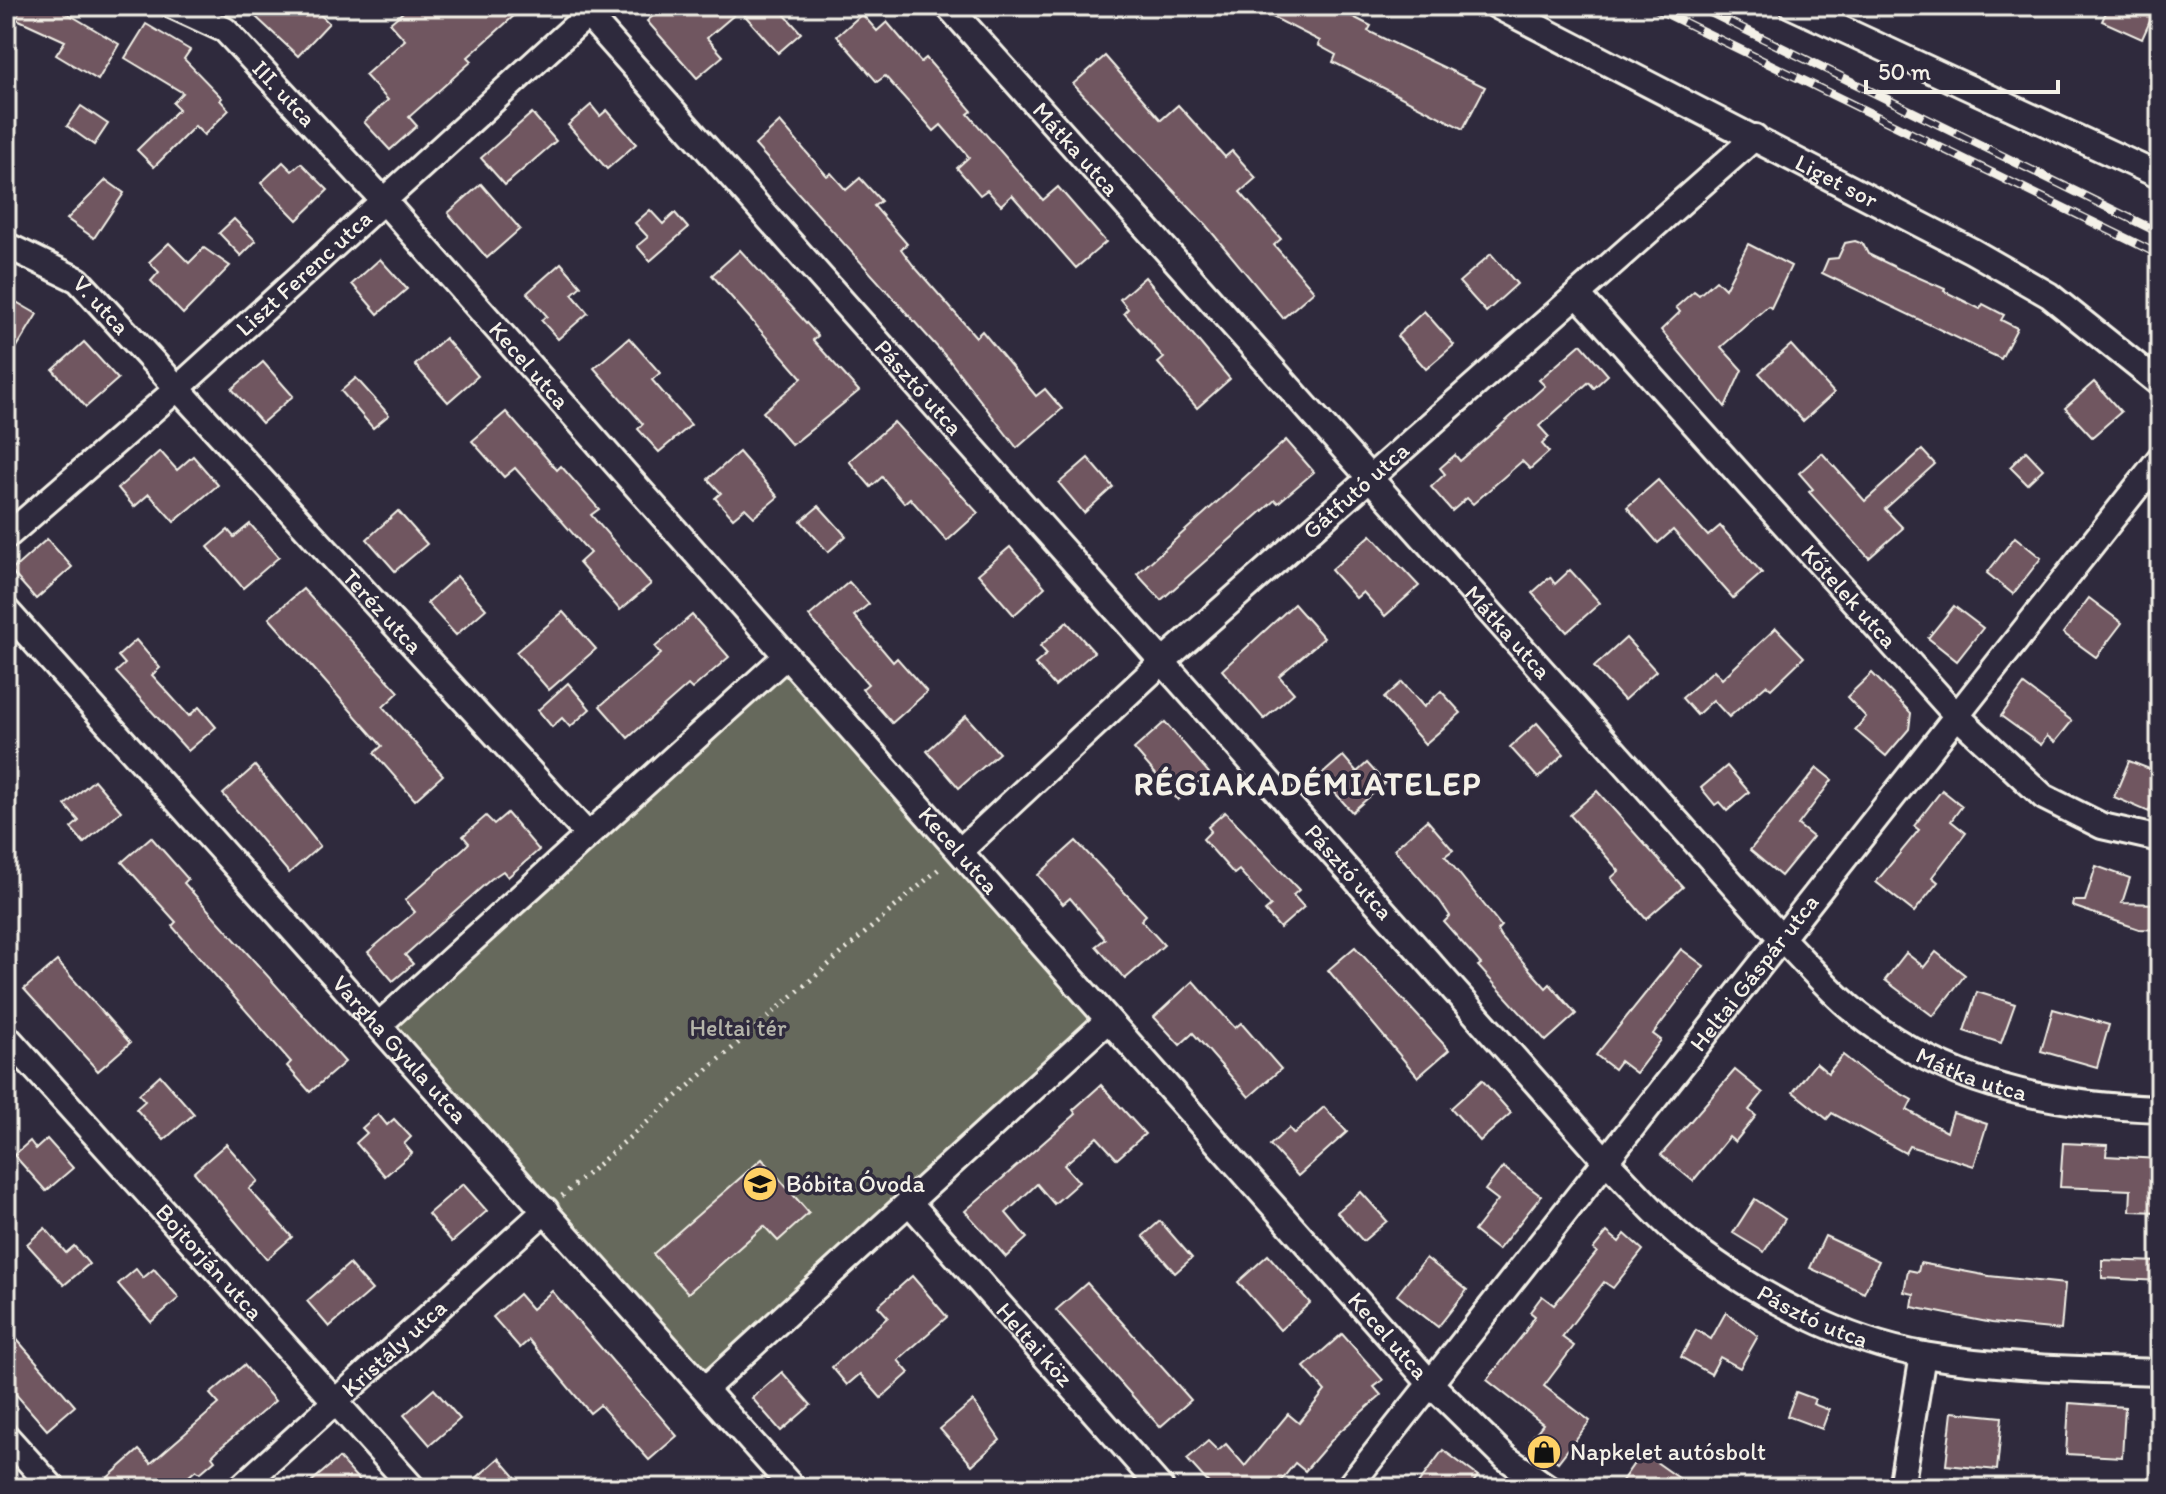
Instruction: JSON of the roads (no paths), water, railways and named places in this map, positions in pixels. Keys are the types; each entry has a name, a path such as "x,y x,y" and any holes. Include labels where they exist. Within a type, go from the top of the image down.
{"street":[{"name":"III. utca","path":"173,6 225,30 383,200"},
{"name":"Mátka utca","path":"948,6 1783,940 1851,1008 1909,1050 1980,1081 2060,1103 2160,1109"},
{"name":"Liget sor","path":"1497,6 1755,137 2049,295 2160,384"},
{"path":"1792,6 2160,176"},
{"name":"Liszt Ferenc utca","path":"6,537 178,388 588,9"},
{"name":"Pásztó utca","path":"588,9 1161,663 1604,1159 1694,1247 1785,1305 1853,1335 1923,1355 2050,1367 2160,1372"},
{"name":"Gátfutó utca","path":"961,850 1161,663 1755,137"},
{"name":"Kecel utca","path":"383,200 1430,1383 1506,1458 1549,1488"},
{"name":"V. utca","path":"6,245 78,280 178,388"},
{"name":"Kőtelek utca","path":"1579,296 1956,715 2044,797 2102,826 2160,839"},
{"name":"Teréz utca","path":"178,388 588,835"},
{"name":"Heltai Gáspár utca","path":"1348,1488 1604,1159 1783,940 2160,458"},
{"name":"Vargha Gyula utca","path":"6,610 793,1488"},
{"path":"380,1024 786,656"},
{"path":"706,1388 1108,1020"},
{"name":"Bojtorján utca","path":"6,1036 413,1488"},
{"name":"Heltai köz","path":"909,1202 1161,1488"},
{"name":"Kristály utca","path":"240,1488 546,1210"},
{"path":"1901,1488 1923,1355"},
{"path":"6,1436 53,1488"}],"railway":[{"path":"1651,6 2160,255"},
{"path":"1697,6 2160,233"}],"place":[{"name":"Bóbita Óvoda","path":"760,1184"},
{"name":"Napkelet autósbolt","path":"1544,1452"}],"district":[{"name":"RÉGIAKADÉMIATELEP","path":"1308,784"}],"park label":[{"name":"Heltai tér","path":"738,1028"}]}
